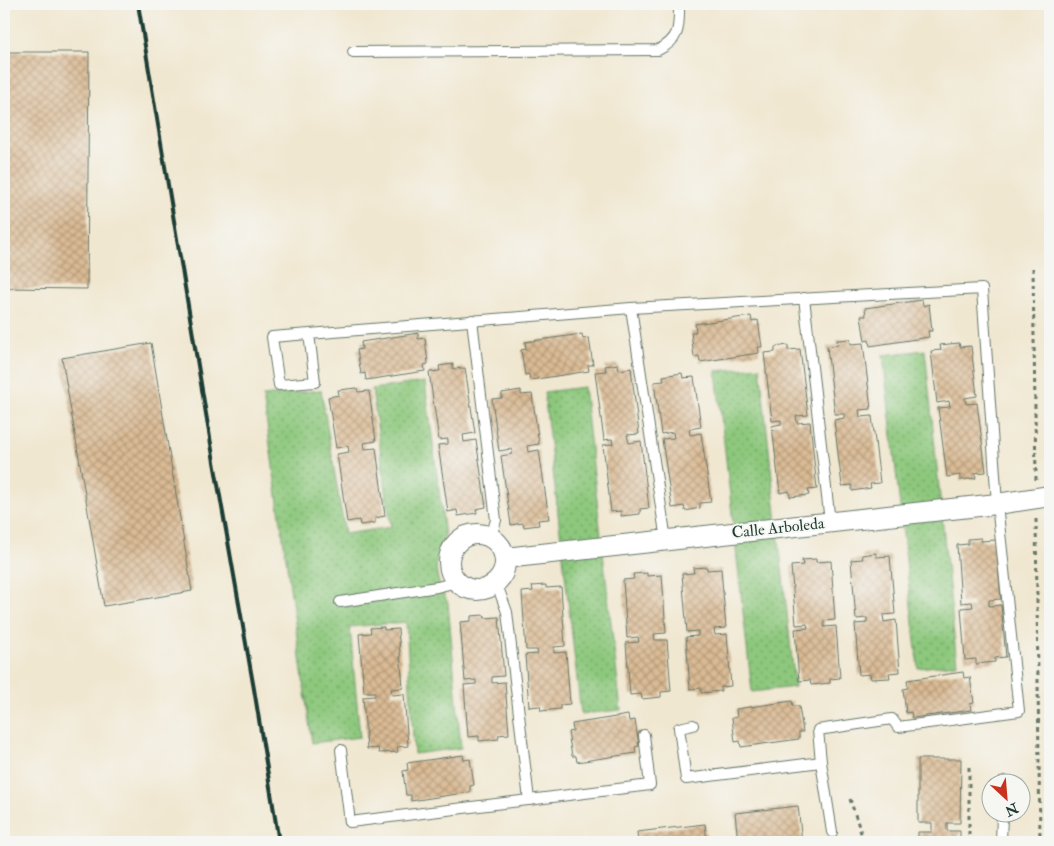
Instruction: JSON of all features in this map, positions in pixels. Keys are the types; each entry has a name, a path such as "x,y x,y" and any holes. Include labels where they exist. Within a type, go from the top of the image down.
{"street":[{"name":"Calle Arboleda","path":"504,558 997,504 1043,497"},
{"path":"472,534 482,534 491,537 502,548 504,558 502,574 496,582 479,590 464,587 457,582 450,571 448,562 449,554 454,545 461,538 472,534"}],"lane":[{"path":"353,52 658,50 676,35 679,28 679,4"},
{"path":"309,334 315,382 279,385 272,337 472,320 631,308 982,289 997,504 1019,711 898,727 892,719 818,730 832,832"},
{"path":"804,298 830,522"},
{"path":"631,308 666,540"},
{"path":"472,320 496,520 491,537"},
{"path":"340,602 437,587 457,582"},
{"path":"496,582 507,612 529,800"},
{"path":"693,725 679,728 686,778 821,762"},
{"path":"341,750 350,822 650,784 644,735"},
{"path":"1001,842 1002,824"}],"path":[{"path":"1033,268 1043,497 1040,842"},
{"path":"969,767 969,842"},
{"path":"850,799 864,842"}],"green space":[{"path":"925,350 957,664 918,668 883,355"},
{"path":"760,367 795,687 752,692 716,371"},
{"path":"425,382 445,536 438,554 436,570 440,586 448,603 461,748 414,754 406,622 350,627 360,737 312,743 263,396 321,390 345,534 391,527 372,389"},
{"path":"584,387 621,710 581,714 544,392"}],"building":[{"path":"4,52 89,52 87,289 4,288"},
{"path":"922,300 923,306 929,304 932,331 928,331 929,337 870,346 869,340 865,341 861,316 866,316 865,308"},
{"path":"751,316 752,322 758,320 762,347 758,347 759,353 700,362 699,356 694,357 691,332 696,332 695,324"},
{"path":"418,333 418,339 425,338 428,364 424,365 425,371 366,380 365,373 361,374 357,350 362,349 361,342"},
{"path":"582,334 583,339 589,338 593,365 588,365 589,371 530,380 529,374 525,375 521,350 526,349 525,342"},
{"path":"850,339 851,344 863,343 871,409 859,410 860,417 872,416 880,483 870,484 871,488 852,491 852,485 842,486 834,420 844,418 844,414 835,414 827,347 838,345 837,340"},
{"path":"151,343 192,591 104,606 62,358"},
{"path":"959,343 960,347 971,346 977,396 965,398 966,404 977,403 986,472 975,473 976,478 960,480 960,475 947,477 938,408 950,407 949,401 937,403 931,351 941,350 940,345"},
{"path":"788,345 788,350 800,349 808,415 796,416 797,423 810,422 817,489 808,490 809,495 790,497 789,491 780,493 772,426 781,424 781,420 772,421 764,353 775,352 775,347"},
{"path":"453,364 453,369 465,368 475,433 463,435 464,442 476,440 486,507 476,509 477,513 458,516 457,510 448,512 438,445 448,444 448,439 439,440 429,372 440,371 439,366"},
{"path":"618,364 619,370 631,368 639,434 627,435 629,443 641,441 649,508 640,509 640,514 621,516 621,511 611,512 603,445 613,444 612,439 604,440 595,372 606,371 605,366"},
{"path":"682,373 683,378 694,377 701,427 689,429 690,435 701,433 711,502 700,503 700,508 685,511 684,506 672,508 662,439 674,438 673,432 661,434 654,382 664,381 663,376"},
{"path":"357,388 358,392 369,391 376,441 364,443 365,449 376,448 385,516 375,518 375,523 360,525 359,520 347,522 337,454 349,452 348,446 336,448 328,397 339,395 338,390"},
{"path":"521,390 521,395 532,394 539,444 527,446 528,452 539,450 549,519 538,520 539,525 524,527 523,523 511,525 501,456 512,454 511,449 499,451 492,399 502,398 502,393"},
{"path":"981,538 981,541 996,540 1001,599 989,600 989,606 1001,605 1006,657 995,658 995,662 976,664 976,659 965,660 961,608 973,607 972,602 961,603 957,545 968,544 968,539"},
{"path":"876,553 876,557 890,556 895,614 883,615 884,622 896,620 900,672 889,673 890,678 871,679 870,674 859,675 855,624 867,623 867,618 856,619 851,560 863,559 862,555"},
{"path":"816,559 816,562 831,561 835,620 824,621 824,627 836,626 840,678 830,679 830,683 811,685 810,680 799,681 795,629 808,628 807,624 796,625 791,566 803,565 802,560"},
{"path":"707,567 707,570 721,569 726,628 714,629 715,635 727,634 731,686 721,687 721,691 701,693 701,688 690,689 686,637 698,636 698,631 687,632 682,574 694,573 693,568"},
{"path":"647,573 647,576 662,575 666,633 654,634 655,640 667,640 671,691 661,692 661,697 642,699 641,694 630,695 626,643 639,642 638,637 627,638 623,580 634,579 633,574"},
{"path":"546,585 546,588 561,587 565,646 554,647 554,653 566,652 570,704 560,705 560,709 541,711 540,706 529,707 525,655 538,654 537,650 526,650 522,592 533,591 532,586"},
{"path":"484,615 485,618 499,617 504,676 492,677 492,683 505,682 509,734 498,735 499,739 479,741 479,736 468,737 464,685 476,684 476,680 465,681 460,622 471,621 471,616"},
{"path":"384,627 384,630 398,629 403,688 391,689 392,695 404,694 408,746 397,747 398,752 379,753 378,748 367,749 363,697 375,696 375,692 364,692 359,634 371,633 370,628"},
{"path":"963,672 964,678 970,677 974,703 970,704 971,710 912,718 911,712 906,713 903,689 908,688 907,680"},
{"path":"792,701 793,706 799,706 803,732 799,732 799,739 741,747 740,741 735,742 732,718 737,717 736,709"},
{"path":"628,715 629,721 635,720 639,746 635,747 636,753 577,762 576,756 572,756 568,732 573,731 572,724"},
{"path":"463,755 464,760 470,759 474,785 470,786 470,792 411,801 411,795 406,795 403,771 408,770 407,763"},
{"path":"918,759 961,759 960,823 947,823 947,831 960,831 960,842 918,842 918,832 932,832 932,823 918,823"},
{"path":"798,806 802,842 738,842 735,813"},
{"path":"705,824 707,842 638,842 637,832"}],"railway":[{"path":"138,4 279,842"}]}
